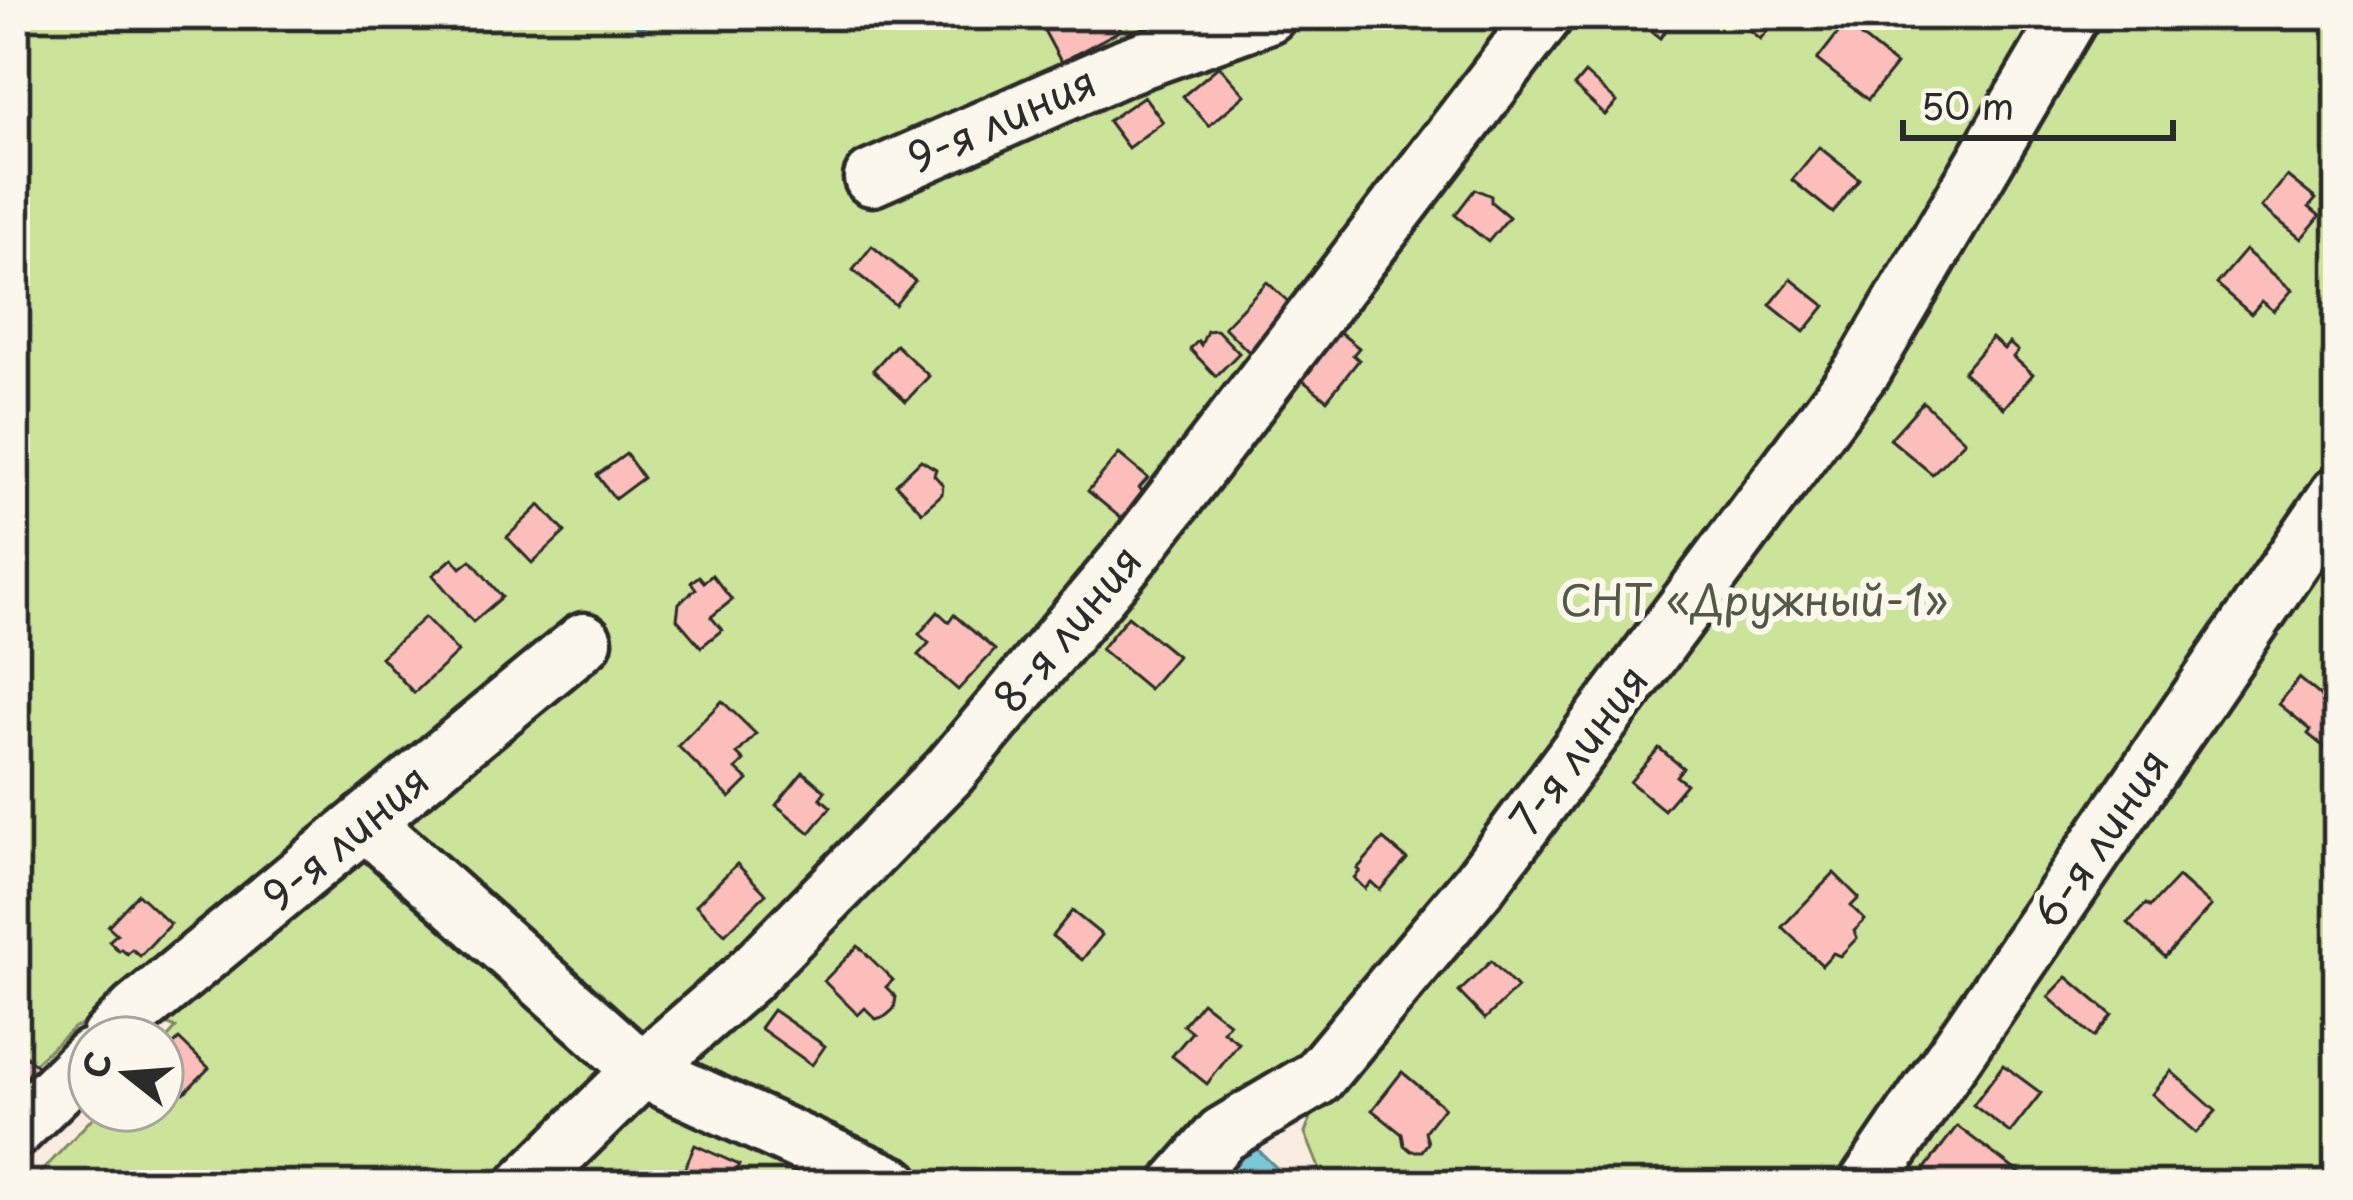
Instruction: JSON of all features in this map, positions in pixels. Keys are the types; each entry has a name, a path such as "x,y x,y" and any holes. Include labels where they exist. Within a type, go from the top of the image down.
{"street":[{"name":"9-я линия","path":"872,178 1126,66 1268,15"},
{"name":"8-я линия","path":"525,1185 642,1070 747,978 949,772 1133,553 1545,15"},
{"name":"7-я линия","path":"1178,1185 1222,1135 1317,1078 1480,883 1863,370 2071,15"},
{"name":"6-я линия","path":"1866,1185 2338,494"},
{"name":"9-я линия","path":"137,1014 584,641"},
{"path":"365,822 642,1070 894,1185"},
{"path":"15,1130 66,1080"}],"green space":[{"name":"СНТ «Дружный-1»","path":"15,15 2338,15 2338,1185 1326,1185 1305,1133 1324,1083 1178,1185 29,1185 77,1134 186,1134 186,1014 66,1014 66,1034 15,1081"}],"water":[{"path":"1251,1143 1294,1185 1206,1185"}],"building":[{"path":"1049,15 1113,15 1121,30 1061,62 1039,21"},
{"path":"1631,15 1677,15 1660,38"},
{"path":"1745,15 1781,15 1760,39 1739,22"},
{"path":"1845,24 1896,65 1868,100 1817,60"},
{"path":"1219,66 1245,95 1209,126 1183,96"},
{"path":"1585,73 1617,102 1605,115 1574,86"},
{"path":"1144,96 1163,122 1128,148 1108,121"},
{"path":"1819,147 1859,179 1833,213 1792,180"},
{"path":"2287,176 2316,199 2309,207 2320,216 2301,239 2262,207"},
{"path":"1475,189 1491,196 1491,202 1509,217 1488,242 1455,215"},
{"path":"872,246 915,281 895,305 853,270"},
{"path":"2245,250 2292,290 2274,311 2262,301 2251,314 2216,284"},
{"path":"1791,279 1825,306 1804,332 1770,305"},
{"path":"1267,282 1295,308 1252,355 1224,327"},
{"path":"1217,330 1239,353 1216,376 1190,349 1198,341 1201,345 1207,331"},
{"path":"1337,330 1359,348 1353,355 1359,360 1327,400 1292,372"},
{"path":"1992,338 2004,349 2009,343 2018,351 2013,357 2033,374 2004,408 1963,372"},
{"path":"896,345 929,376 906,401 873,370"},
{"path":"1923,402 1965,441 1932,474 1890,439"},
{"path":"626,454 643,478 615,499 597,475"},
{"path":"1119,454 1148,478 1139,488 1150,497 1128,524 1088,491"},
{"path":"921,460 936,469 934,475 943,485 942,494 922,512 896,484"},
{"path":"540,505 565,532 532,563 507,537"},
{"path":"453,558 461,568 471,560 502,597 473,622 433,575"},
{"path":"712,575 732,600 711,617 722,630 701,647 677,619 679,603 696,589 691,582 699,576 704,582"},
{"path":"938,612 949,622 954,615 995,650 958,690 918,655 929,643 919,634"},
{"path":"1128,616 1177,656 1149,689 1101,649"},
{"path":"425,617 458,652 414,693 381,657"},
{"path":"2299,678 2331,704 2328,709 2338,717 2335,756 2279,704"},
{"path":"722,701 756,734 737,754 744,761 736,769 748,780 730,798 678,746"},
{"path":"1659,748 1683,768 1676,776 1686,784 1664,810 1630,782"},
{"path":"803,772 825,791 820,798 831,807 810,833 776,805"},
{"path":"1383,839 1407,859 1380,890 1371,882 1365,889 1354,878 1357,869"},
{"path":"737,864 766,894 725,934 696,905"},
{"path":"1834,873 1859,898 1851,906 1865,920 1854,931 1857,938 1840,956 1833,953 1822,965 1782,927"},
{"path":"2178,877 2211,906 2165,957 2128,923"},
{"path":"138,894 170,924 140,956 132,949 127,954 119,951 109,941 117,934 108,926"},
{"path":"1072,911 1102,935 1082,960 1052,936"},
{"path":"858,946 893,980 886,987 896,997 894,1009 886,1016 876,1019 865,1008 858,1015 824,981"},
{"path":"1491,961 1517,988 1485,1019 1459,992"},
{"path":"2067,977 2112,1015 2094,1037 2048,997"},
{"path":"1202,1002 1229,1023 1223,1031 1239,1043 1207,1084 1172,1056 1192,1032 1183,1025"},
{"path":"773,1010 825,1046 812,1065 760,1028"},
{"path":"15,1045 42,1071 15,1101"},
{"path":"186,1046 209,1068 186,1091"},
{"path":"2003,1065 2041,1093 2010,1133 1973,1105"},
{"path":"2171,1071 2216,1111 2196,1133 2152,1094"},
{"path":"1402,1072 1444,1107 1425,1131 1428,1143 1422,1151 1411,1151 1402,1134 1372,1110"},
{"path":"1957,1126 2034,1184 1914,1183"},
{"path":"695,1145 739,1165 729,1185 693,1185 680,1179"},
{"path":"568,1169 610,1185 532,1185"},
{"path":"1375,1171 1388,1185 1359,1185"}],"waterway":[{"path":"633,15 642,28"}]}
